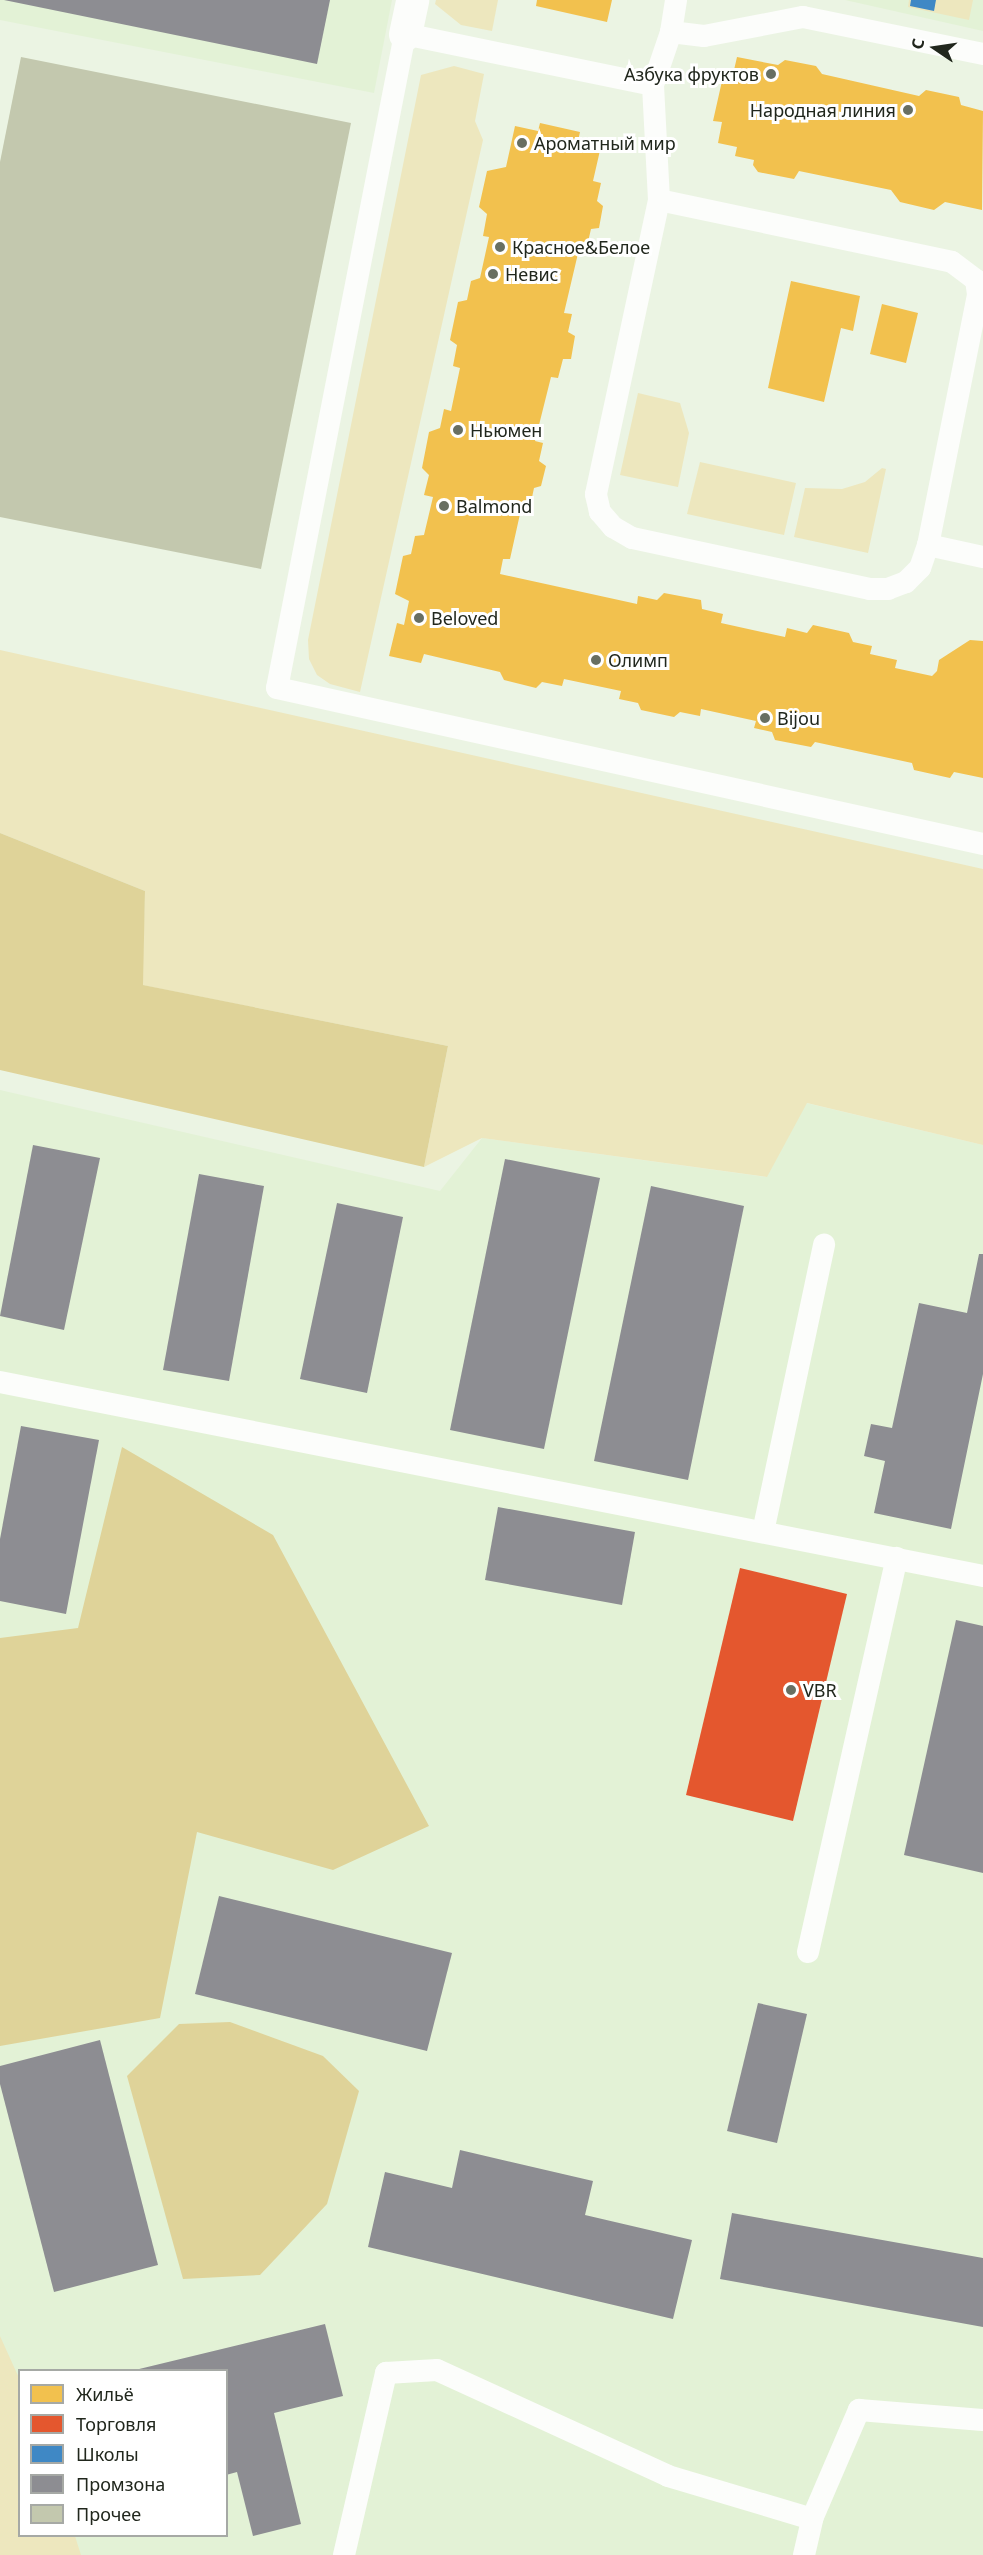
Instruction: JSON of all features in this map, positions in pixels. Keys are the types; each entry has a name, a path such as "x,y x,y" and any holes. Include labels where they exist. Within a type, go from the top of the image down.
{"street":[{"path":"405,34 412,0"}],"lane":[{"path":"659,200 952,262 976,280 978,295 928,545 921,568 906,582 888,589 870,589 632,538 613,527 600,512 596,494 659,200 653,85 671,32 676,0"},
{"path":"671,32 704,36 780,20 814,18 983,54"},
{"path":"653,85 405,34 277,688 983,844"},
{"path":"928,545 983,557"},
{"path":"763,1532 824,1244"},
{"path":"0,1382 983,1576"},
{"path":"808,1952 897,1558"},
{"path":"344,2555 386,2373 437,2370 668,2476 812,2519"},
{"path":"804,2555 812,2519 859,2410 983,2420"}],"shaded area":[{"path":"0,0 392,0 374,93 0,20"},
{"path":"436,0 498,0 492,31 461,25 435,4"},
{"path":"845,0 983,0 983,31"},
{"path":"909,0 973,0 969,20 908,7"},
{"path":"454,66 484,74 475,121 483,140 360,692 330,684 317,675 309,659 308,640 421,75"},
{"path":"638,393 680,403 689,433 678,487 620,475"},
{"path":"700,462 796,483 784,535 687,514"},
{"path":"882,468 886,469 868,553 794,537 805,488 842,489 865,482"},
{"path":"0,650 983,869 983,1145 807,1103 767,1177 482,1138 424,1167 448,1046 142,985 145,891 0,833"},
{"path":"0,833 145,891 143,985 448,1046 424,1167 0,1070"},
{"path":"0,1090 440,1191 482,1138 766,1177 806,1103 983,1145 983,2555 0,2555"},
{"path":"122,1447 273,1535 429,1826 333,1870 197,1832 160,2018 0,2046 0,1638 78,1628"},
{"path":"230,2022 323,2056 359,2091 327,2204 260,2275 183,2279 127,2076 179,2024"},
{"path":"0,2336 18,2376 18,2537 75,2537 81,2555 0,2555"}],"building: Жильё":[{"path":"537,0 612,0 607,22 536,6"},
{"path":"737,57 778,65 785,60 816,66 822,74 919,96 926,90 959,97 961,105 983,111 982,210 945,202 934,210 900,202 891,190 799,171 794,179 758,172 753,165 754,160 735,156 737,147 718,143 722,122 713,121 722,81 731,83"},
{"path":"540,123 580,132 578,141 601,146 593,181 601,183 597,201 603,206 599,228 591,229 587,246 580,245 564,313 572,314 568,332 575,336 571,359 563,359 558,378 551,377 535,441 543,443 539,461 546,466 541,486 534,488 530,507 522,505 510,559 503,559 500,574 637,604 638,596 657,600 664,593 701,600 702,609 723,614 721,623 785,637 787,628 807,633 813,625 849,633 853,642 872,646 870,654 897,660 895,668 932,676 937,671 939,660 970,640 983,641 983,778 954,772 950,778 914,770 912,763 815,742 811,747 775,740 772,732 754,728 756,721 701,709 700,716 680,712 674,717 641,710 638,703 619,699 621,691 564,679 562,686 542,682 536,688 504,680 500,672 424,654 421,663 389,656 397,623 404,625 409,601 395,594 403,556 411,554 415,536 424,535 433,497 424,495 429,475 422,468 429,432 440,428 444,409 451,411 460,368 453,366 457,345 450,340 458,302 467,300 471,281 480,278 489,237 483,236 487,214 479,207 487,171 506,167 515,126 538,131"},
{"path":"791,281 860,296 853,331 841,328 824,402 768,388"},
{"path":"882,304 918,313 906,363 870,354"}],"building: Торговля":[{"path":"740,1568 847,1594 793,1821 686,1795"}],"building: Школы":[{"path":"911,0 936,0 934,11 910,6"}],"building: Промзона":[{"path":"4,0 330,0 317,64"},
{"path":"33,1145 100,1158 64,1330 0,1316"},
{"path":"505,1159 600,1178 544,1449 450,1430"},
{"path":"199,1174 264,1186 229,1381 163,1370"},
{"path":"651,1186 744,1206 688,1480 594,1461"},
{"path":"337,1203 403,1217 367,1393 300,1379"},
{"path":"979,1254 983,1254 983,1374 951,1529 874,1513 885,1461 864,1456 871,1424 892,1428 919,1303 967,1313"},
{"path":"21,1426 99,1440 66,1614 0,1601 0,1539"},
{"path":"498,1507 635,1532 622,1605 485,1580"},
{"path":"956,1620 983,1626 983,1873 904,1855"},
{"path":"219,1896 452,1953 427,2051 195,1994"},
{"path":"758,2003 807,2014 777,2143 727,2131"},
{"path":"100,2040 158,2265 54,2292 0,2084 0,2066"},
{"path":"460,2150 593,2181 585,2215 692,2240 673,2319 368,2247 385,2172 452,2188"},
{"path":"732,2213 983,2258 983,2327 720,2279"},
{"path":"325,2324 343,2396 274,2413 301,2524 253,2536 237,2472 228,2474 228,2369 139,2369"}],"building: Прочее":[{"path":"21,57 351,123 261,569 0,517 0,162"}],"place":[{"name":"Азбука фруктов","path":"771,74"},
{"name":"Народная линия","path":"908,110"},
{"name":"Ароматный мир","path":"522,143"},
{"name":"Красное&Белое","path":"500,247"},
{"name":"Невис","path":"493,274"},
{"name":"Ньюмен","path":"458,430"},
{"name":"Balmond","path":"444,506"},
{"name":"Beloved","path":"419,618"},
{"name":"Олимп","path":"596,660"},
{"name":"Bijou","path":"765,718"},
{"name":"VBR","path":"791,1690"}]}
